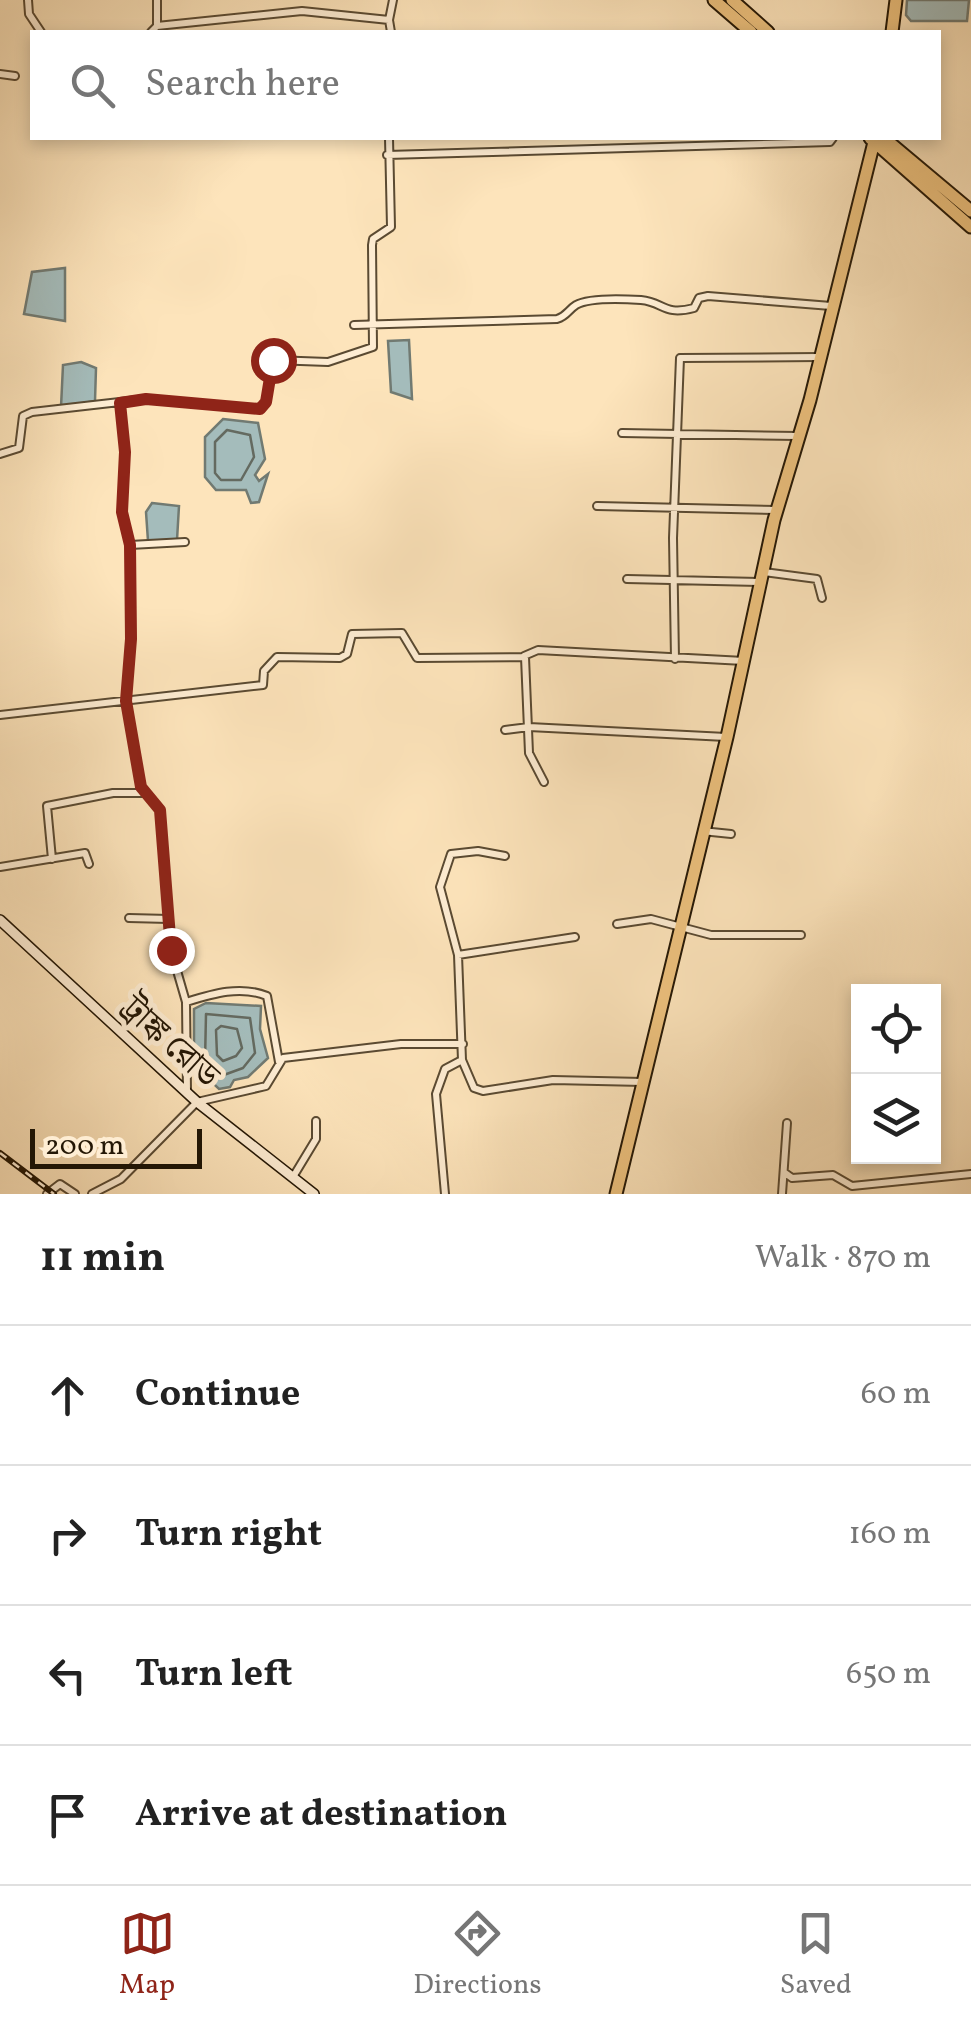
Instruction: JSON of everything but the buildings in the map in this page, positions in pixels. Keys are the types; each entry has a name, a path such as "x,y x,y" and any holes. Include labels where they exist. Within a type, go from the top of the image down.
{"highway":[{"path":"714,0 749,30"},
{"path":"732,0 766,30"},
{"path":"892,30 896,0"},
{"path":"616,1194 728,737 777,510 875,140"},
{"path":"878,140 971,226"},
{"path":"879,140 971,211"}],"main road":[{"name":"ট্রাঙ্ক রোড","path":"0,920 5,930 197,1102 314,1194"}],"street":[{"path":"28,0 28,14 40,30"},
{"path":"157,0 154,29 302,11 390,20"},
{"path":"391,30 392,0"},
{"path":"0,74 15,76"},
{"path":"0,454 19,448 23,416 32,412 146,399 260,409 266,402 273,360 342,360 373,347 372,239 390,227 389,140"},
{"path":"386,155 832,140"},
{"path":"354,325 557,319 581,304 625,300 648,301 662,310 688,310 708,296 832,306"},
{"path":"675,659 680,358 820,358"},
{"path":"120,403 125,452 122,512 130,545 131,639 126,701 143,792 160,810 171,950 186,1002 187,1093"},
{"path":"622,433 799,436"},
{"path":"597,506 777,510"},
{"path":"130,545 184,542"},
{"path":"627,580 817,579 822,598"},
{"path":"0,715 263,684 264,671 277,657 344,658 350,636 358,633 406,634 417,658 524,656 538,650 745,661"},
{"path":"524,656 529,667 529,753 544,782"},
{"path":"505,730 529,727 728,737"},
{"path":"52,859 47,806 113,793 143,792"},
{"path":"702,832 731,834"},
{"path":"505,856 478,850 451,854 440,888 458,955 462,1060 474,1088 553,1080 644,1082"},
{"path":"0,867 85,852 89,864"},
{"path":"129,918 169,919"},
{"path":"617,924 651,919 712,934 802,935"},
{"path":"458,955 575,936"},
{"path":"186,1002 218,992 254,991 266,996 279,1062"},
{"path":"92,1194 121,1179 197,1102 266,1086 279,1062 288,1056 400,1044 462,1044"},
{"path":"445,1194 436,1094 445,1069 462,1060"},
{"path":"292,1178 316,1139 316,1121"},
{"path":"782,1194 787,1123"},
{"path":"785,1173 792,1178 833,1175 852,1186 971,1174"},
{"path":"47,1194 60,1184 74,1194"}],"water":[{"path":"907,0 969,0 967,21 911,21 906,15"},
{"path":"65,268 65,321 24,314 32,272"},
{"path":"409,340 412,399 391,392 388,341"},
{"path":"81,362 96,368 95,401 61,407 63,365"},
{"path":"223,419 258,423 265,459 255,475 259,481 268,474 259,502 251,503 246,490 216,490 205,477 205,437"},
{"path":"152,503 179,506 177,540 148,541 146,512"},
{"path":"206,1003 261,1006 260,1029 268,1058 248,1077 234,1080 230,1087 219,1089 194,1065 194,1009"}],"railway":[{"path":"0,1153 54,1194"}],"route":[{"path":"171,950 162,878 160,810 141,787 126,701 131,639 130,545 122,512 125,452 120,403 146,399 260,409 266,402 273,360"}]}
